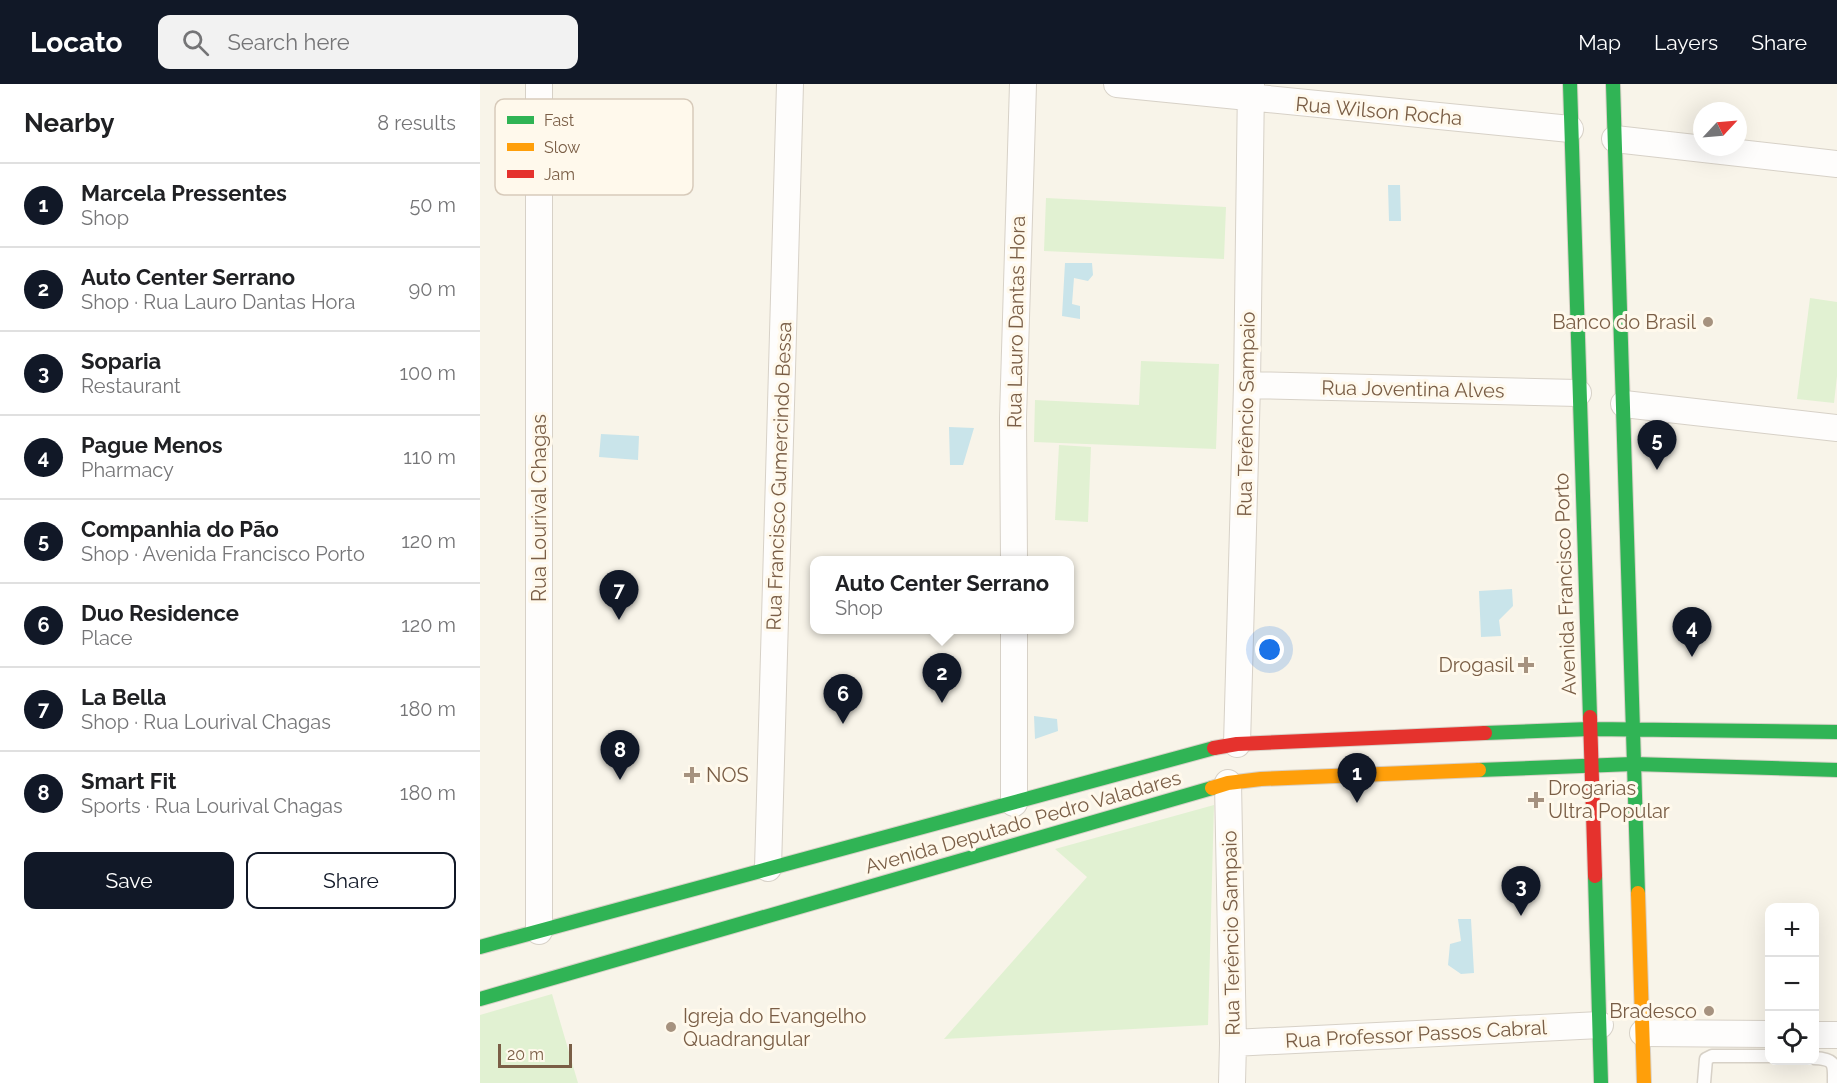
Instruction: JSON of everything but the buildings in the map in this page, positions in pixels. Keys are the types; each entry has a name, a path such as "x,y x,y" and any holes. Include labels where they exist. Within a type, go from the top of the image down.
{"main road":[{"name":"Avenida Francisco Porto","path":"1570,84 1601,1083"},
{"path":"1613,84 1644,1083"},
{"name":"Avenida Deputado Pedro Valadares","path":"480,947 1205,750 1237,744 1590,729 1837,732"},
{"name":"Avenida Deputado Pedro Valadares","path":"480,999 1228,783 1261,779 1633,764 1837,770"},
{"path":"610,922 617,909"},
{"path":"615,946 623,959"}],"street":[{"name":"Rua Francisco Gumercindo Bessa","path":"768,868 790,84"},
{"name":"Rua Lauro Dantas Hora","path":"1014,556 1013,418 1023,84"},
{"name":"Rua Wilson Rocha","path":"1117,84 1251,91 1570,129"},
{"name":"Rua Terêncio Sampaio","path":"1237,744 1247,385 1251,91"},
{"path":"1615,139 1837,164"},
{"name":"Rua Lourival Chagas","path":"539,195 539,931"},
{"name":"Rua Joventina Alves","path":"1247,385 1578,393"},
{"path":"1624,404 1837,428"},
{"path":"1014,634 1014,803"},
{"name":"Rua Terêncio Sampaio","path":"1228,783 1232,1083"},
{"name":"Rua Professor Passos Cabral","path":"1233,1043 1600,1025"},
{"path":"1643,1033 1765,1034"},
{"path":"1819,1035 1837,1035"}],"lane":[{"path":"1704,1083 1706,1059 1712,1056 1765,1056"},
{"path":"1819,1059 1831,1061 1834,1068 1834,1083"}],"green space":[{"path":"1046,198 1226,207 1224,259 1044,251"},
{"path":"1810,298 1837,302 1837,376 1834,403 1797,399"},
{"path":"1141,361 1219,364 1216,449 1034,442 1035,400 1139,405"},
{"path":"1059,445 1091,447 1088,522 1055,520"},
{"path":"1214,805 1208,1025 944,1039 1087,877 1055,849"},
{"path":"552,994 578,1083 480,1083 480,1015"}],"water":[{"path":"1388,185 1400,185 1401,221 1389,221"},
{"path":"1065,263 1092,263 1093,275 1088,281 1074,278 1072,304 1080,306 1080,319 1062,316"},
{"path":"949,427 974,428 963,465 950,465"},
{"path":"601,434 639,436 638,460 599,457"},
{"path":"1512,589 1513,606 1499,620 1501,636 1481,637 1479,591"},
{"path":"1034,716 1057,719 1058,731 1035,739"},
{"path":"1458,919 1471,919 1474,973 1461,974 1448,965 1450,944 1461,941"}],"traffic: fast":[{"path":"1570,84 1590,717"},
{"path":"1613,84 1638,893"},
{"path":"1485,733 1590,729 1837,732"},
{"path":"480,947 1214,748"},
{"path":"1479,770 1633,764 1837,770"},
{"path":"480,999 1212,788"},
{"path":"1595,876 1601,1083"}],"traffic: slow":[{"path":"1212,788 1228,783 1261,779 1479,770"},
{"path":"1638,893 1644,1083"}],"traffic: jam":[{"path":"1590,717 1595,876"},
{"path":"1214,748 1237,744 1485,733"}],"place":[{"name":"Banco do Brasil","path":"1708,322"},
{"name":"Companhia do Pão","path":"1657,470"},
{"name":"La Bella","path":"619,620"},
{"name":"Pague Menos","path":"1692,657"},
{"name":"Drogasil","path":"1526,665"},
{"name":"Auto Center Serrano","path":"942,703"},
{"name":"Duo Residence","path":"843,724"},
{"name":"NOS","path":"692,775"},
{"name":"Smart Fit","path":"620,780"},
{"name":"Drogarias Ultra Popular","path":"1536,800"},
{"name":"Marcela Pressentes","path":"1357,803"},
{"name":"Soparia","path":"1521,916"},
{"name":"Bradesco","path":"1709,1011"},
{"name":"Igreja do Evangelho Quadrangular","path":"671,1027"}]}
